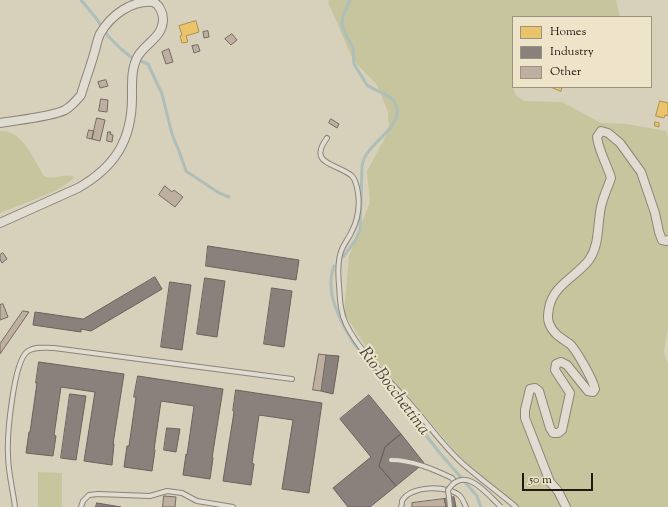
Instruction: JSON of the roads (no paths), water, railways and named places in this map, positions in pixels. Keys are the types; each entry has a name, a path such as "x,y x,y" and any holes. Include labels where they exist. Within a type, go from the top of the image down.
{"street":[{"path":"0,123 52,114 65,110 75,103 81,95 100,34 114,15 127,5 137,0 147,0 155,3 160,8 163,18 162,26 155,38 138,56 132,74 132,112 130,124 121,146 109,166 90,182 0,223"},
{"path":"566,507 558,491 550,482 525,418 525,410 530,389 535,388 539,391 550,428 553,433 558,433 562,430 570,393 555,370 556,364 561,362 567,365 588,391 593,392 595,389 582,361 571,345 552,330 548,321 548,312 550,302 558,289 588,261 594,250 601,206 611,178 598,143 597,136 601,131 608,133 620,143 641,172 662,240 668,240"}],"lane":[{"path":"327,138 320,150 320,154 332,165 352,176 357,188 359,200 359,211 356,223 342,249 339,259 338,277 340,301 346,324 377,366 445,445 462,463 516,507"},
{"path":"15,507 8,456 9,419 19,365 26,352 38,347 54,348 292,379"},
{"path":"391,460 407,461 452,478 454,482"},
{"path":"450,507 448,490 454,482 468,480 473,482 500,507"},
{"path":"401,507 402,500 418,490 441,488 454,492 461,497 466,507"},
{"path":"81,507 83,501 88,496 98,494 150,496 166,491 182,493 197,501 233,507"}],"waterway":[{"path":"81,0 96,18 108,36 121,49 131,57 148,64 162,94 172,134 186,171 219,193 229,197"},
{"name":"Rio Bocchettina","path":"343,257 355,241 360,230 362,166 364,159 368,151 390,129 394,122 397,109 393,100 367,85 354,64 353,49 342,23 350,0"},
{"name":"Rio Bocchettina","path":"334,266 331,276 332,295 343,325 353,342 439,452 477,496 481,507"}]}
